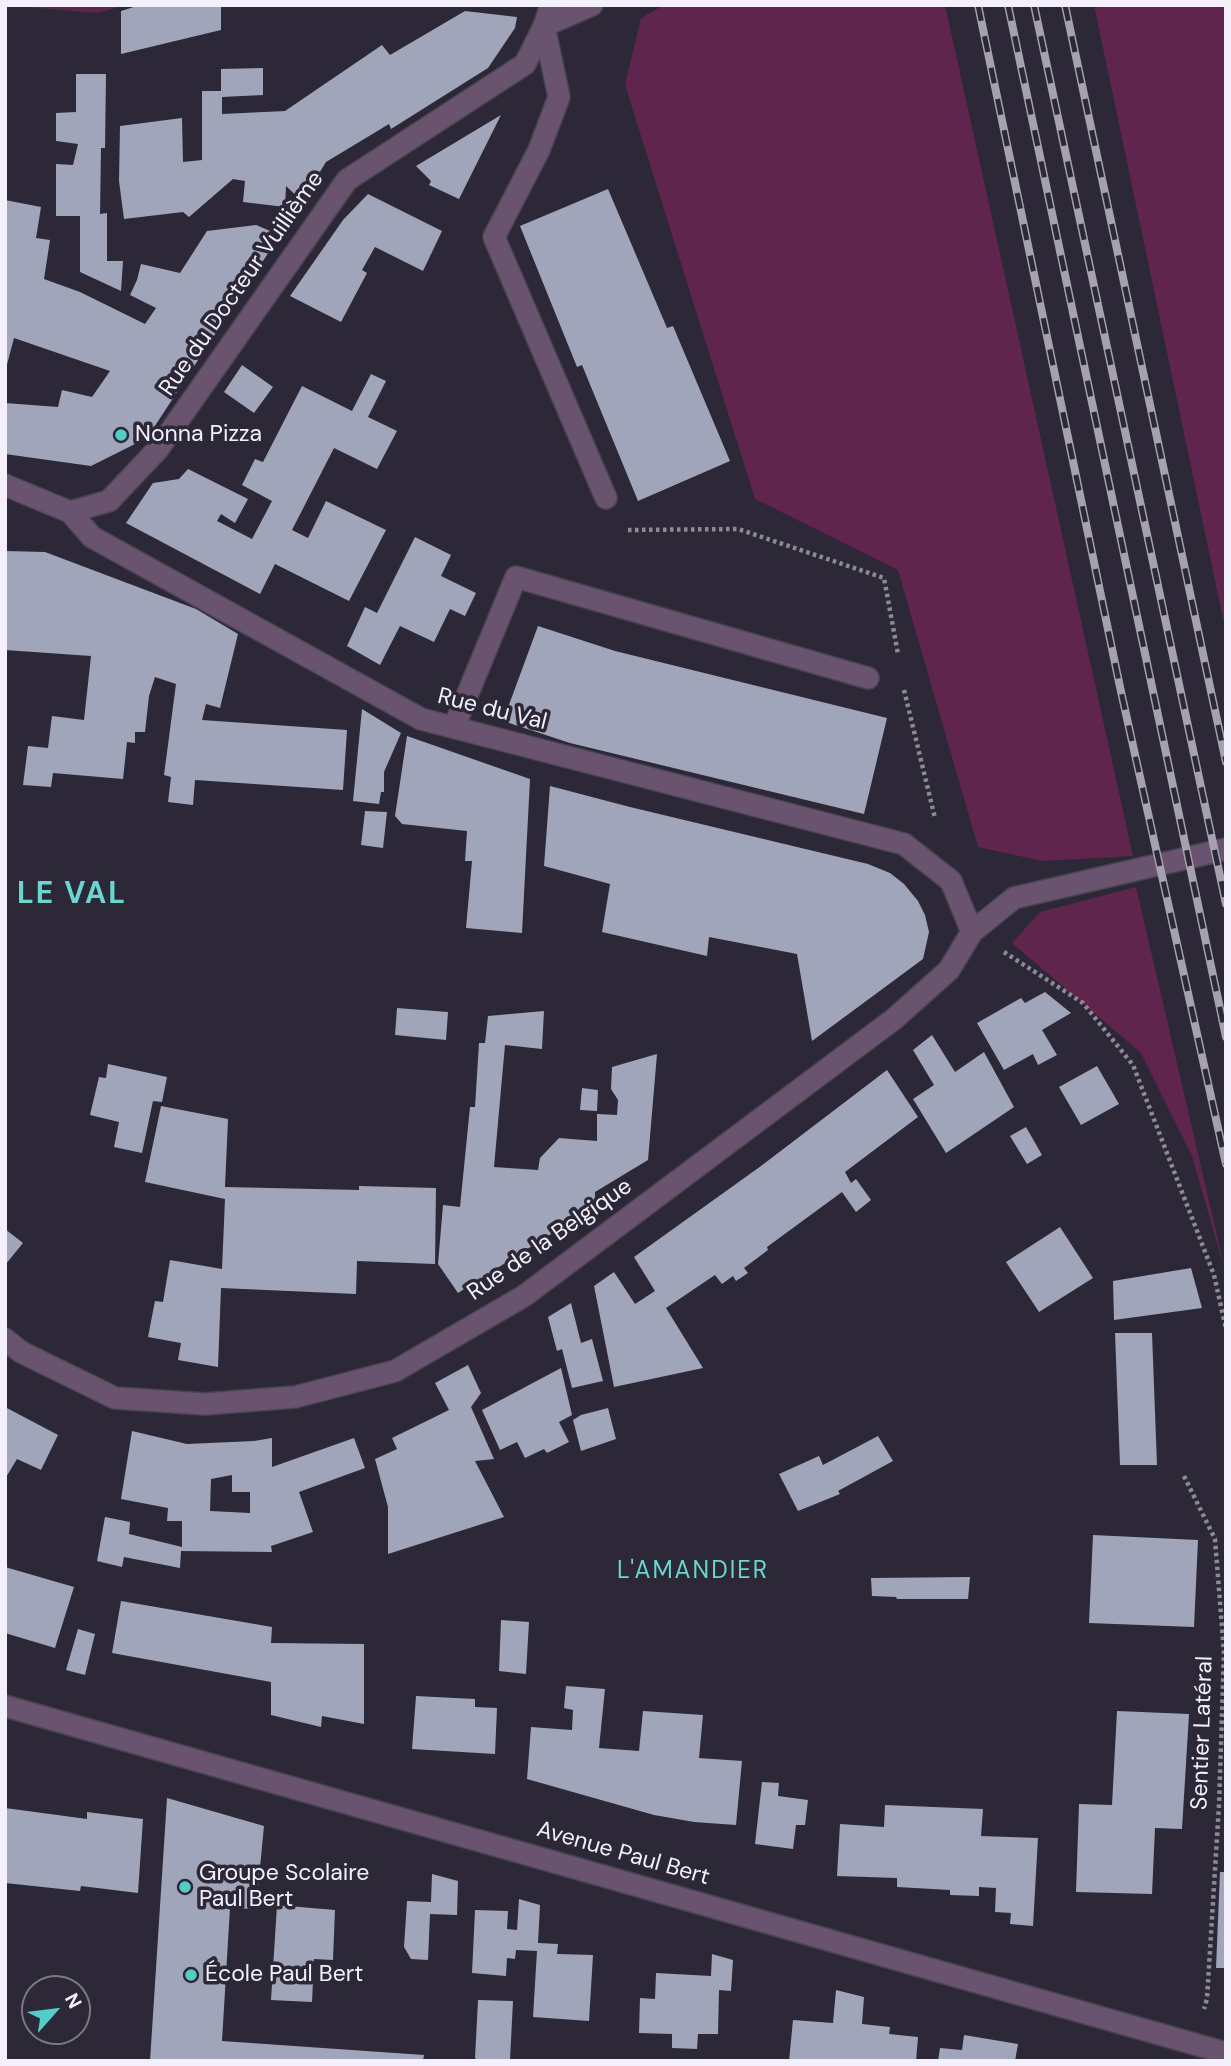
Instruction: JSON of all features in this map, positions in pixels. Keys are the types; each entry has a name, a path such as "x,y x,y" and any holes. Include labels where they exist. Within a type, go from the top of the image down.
{"street":[{"name":"Rue du Docteur Vuillième","path":"70,512 109,501 158,449 347,180 525,64 551,5"},
{"path":"592,5 544,26 559,97 539,150 494,237 606,498"},
{"name":"Rue du Val","path":"11,493 70,512 92,537 421,719 904,844 951,881 972,932"},
{"path":"454,727 516,578 868,678"},
{"name":"Rue de la Belgique","path":"5,1339 22,1352 115,1398 205,1404 295,1397 395,1371 524,1296 894,1019 949,970 972,932 1014,898 1226,849"},
{"name":"Avenue Paul Bert","path":"5,1706 1226,2053"}],"path":[{"path":"606,498 621,530 738,529"},
{"path":"972,932 1083,1003 1133,1065 1214,1275 1226,1329"},
{"name":"Sentier Latéral","path":"1184,1476 1215,1539 1224,1653 1219,1805 1207,1999"}],"shaded area":[{"path":"5,5 127,5 97,13"},
{"path":"664,5 945,5 1133,856 1042,861 978,847 898,570 755,499 625,85 641,18"},
{"path":"1094,5 1226,5 1226,633"},
{"path":"1136,887 1226,1274 1192,1156 1141,1053 1012,943 1040,912"}],"building":[{"path":"140,5 221,5 221,30 121,54 121,11"},
{"path":"465,11 517,17 515,28 488,68 391,129 389,124 326,162 302,201 286,186 285,207 243,202 245,181 233,179 189,217 183,212 124,219 119,181 120,126 182,118 183,162 202,160 202,91 221,91 221,69 263,68 263,95 222,97 222,114 285,111 382,45 390,55"},
{"path":"76,74 106,74 105,148 101,148 100,214 107,213 107,261 123,261 121,291 80,272 80,216 56,216 56,164 73,165 78,144 56,141 56,113 76,112"},
{"path":"501,115 459,199 429,185 431,181 416,166"},
{"path":"608,189 667,328 673,326 730,461 638,501 582,365 577,367 520,226"},
{"path":"368,194 442,231 423,271 375,247 362,270 367,273 341,322 290,296 343,220"},
{"path":"5,200 41,207 36,238 50,240 44,279 80,292 145,324 156,308 130,295 141,264 180,273 207,231 256,225 280,235 147,438 91,466 5,454 5,403 58,407 62,390 92,397 110,371 14,338 5,372"},
{"path":"242,365 273,387 254,413 224,392"},
{"path":"371,374 386,381 368,417 397,431 377,469 334,448 292,530 308,538 326,501 386,530 349,601 275,564 260,594 126,523 153,483 179,479 188,469 248,499 235,523 221,514 217,521 252,539 272,501 242,485 255,459 263,462 302,386 352,411"},
{"path":"415,537 451,555 441,576 476,593 465,616 450,609 434,642 400,626 380,665 347,646 365,607 377,613"},
{"path":"5,551 45,552 196,609 238,634 220,708 206,704 202,720 347,730 343,790 195,780 193,805 168,802 171,777 164,775 176,684 155,677 149,696 145,732 135,732 135,743 127,742 123,779 53,773 51,787 23,785 28,746 48,748 52,716 84,720 91,656 5,650"},
{"path":"538,626 615,651 887,718 864,814 570,743 503,721"},
{"path":"362,709 401,733 384,772 384,792 381,792 379,804 353,801"},
{"path":"407,736 530,779 522,933 466,928 472,861 465,861 467,831 402,824 395,816"},
{"path":"550,786 868,864 890,873 904,884 925,915 929,932 923,959 812,1041 797,954 709,937 707,956 602,932 610,884 544,866"},
{"path":"365,811 387,812 383,848 361,845"},
{"path":"1045,992 1071,1013 1042,1030 1057,1055 1038,1065 1033,1054 1004,1070 977,1023 1021,998 1025,1003"},
{"path":"397,1008 448,1012 446,1040 395,1035"},
{"path":"544,1011 542,1049 505,1045 494,1167 538,1170 540,1158 559,1138 597,1141 597,1114 617,1115 618,1100 611,1089 612,1067 657,1054 648,1160 595,1192 595,1206 458,1293 438,1264 443,1205 460,1207 470,1107 475,1107 479,1043 485,1043 488,1016"},
{"path":"932,1035 955,1072 984,1052 1014,1107 946,1153 913,1099 934,1085 913,1050"},
{"path":"108,1064 167,1077 162,1102 153,1101 142,1153 114,1147 119,1122 90,1115 99,1077 106,1078"},
{"path":"1097,1066 1119,1104 1081,1125 1059,1087"},
{"path":"887,1070 918,1117 845,1172 851,1183 856,1179 871,1200 856,1212 842,1192 767,1247 768,1250 744,1268 748,1273 736,1281 733,1276 722,1284 715,1275 666,1308 703,1368 614,1387 594,1286 614,1272 635,1304 655,1291 634,1257 761,1166"},
{"path":"582,1088 598,1090 597,1111 580,1110"},
{"path":"161,1106 228,1119 225,1187 359,1190 359,1186 436,1188 435,1264 357,1261 356,1294 221,1288 218,1367 178,1360 181,1343 148,1337 155,1301 163,1302 170,1260 222,1269 225,1199 145,1182"},
{"path":"1026,1127 1042,1155 1027,1164 1010,1136"},
{"path":"1060,1227 1093,1278 1039,1312 1006,1262"},
{"path":"5,1229 23,1243 5,1265"},
{"path":"1191,1268 1202,1308 1114,1320 1113,1281"},
{"path":"571,1303 581,1343 592,1339 603,1381 572,1388 562,1349 557,1351 548,1317"},
{"path":"1115,1333 1152,1333 1157,1465 1120,1465"},
{"path":"468,1365 481,1393 471,1407 494,1459 475,1461 504,1517 388,1554 388,1507 375,1459 397,1449 392,1438 449,1410 435,1383"},
{"path":"561,1368 572,1415 559,1422 569,1442 547,1453 544,1449 525,1458 517,1442 500,1450 482,1410"},
{"path":"5,1407 58,1435 41,1470 17,1459 5,1479"},
{"path":"608,1408 616,1439 581,1451 573,1420 581,1415"},
{"path":"132,1431 187,1444 272,1438 272,1467 354,1438 365,1468 299,1492 313,1532 271,1546 272,1552 181,1551 180,1568 124,1557 122,1567 97,1561 105,1517 130,1522 129,1534 182,1547 182,1521 167,1521 168,1508 121,1499","holes":["232,1475 232,1492 250,1492 250,1513 210,1511 211,1479"]},
{"path":"878,1436 893,1461 838,1491 840,1494 798,1511 779,1474 819,1456 823,1465"},
{"path":"1093,1535 1198,1540 1194,1627 1089,1623"},
{"path":"5,1567 74,1587 55,1648 5,1633"},
{"path":"970,1577 968,1599 897,1599 872,1596 871,1578"},
{"path":"121,1601 272,1627 271,1643 364,1644 364,1724 322,1716 321,1727 271,1715 271,1682 112,1653"},
{"path":"501,1620 529,1622 526,1674 499,1671"},
{"path":"78,1629 95,1634 85,1675 66,1670"},
{"path":"566,1686 605,1689 599,1748 639,1751 643,1711 703,1715 699,1758 742,1761 736,1825 694,1822 654,1815 527,1779 531,1727 572,1730 573,1710 564,1708"},
{"path":"416,1696 475,1699 475,1707 497,1708 495,1754 412,1749"},
{"path":"1117,1711 1189,1714 1182,1829 1155,1828 1152,1894 1076,1892 1079,1804 1112,1805"},
{"path":"762,1782 779,1783 778,1796 808,1800 805,1825 796,1825 793,1849 755,1844"},
{"name":"École Paul Bert","path":"167,1798 264,1826 256,1909 230,1908 222,2041 424,2055 423,2061 150,2061"},
{"path":"885,1805 983,1809 981,1836 1038,1838 1033,1926 1010,1924 1011,1913 995,1912 996,1888 979,1887 979,1896 950,1895 950,1890 897,1887 897,1878 837,1876 840,1824 884,1827"},
{"path":"5,1808 87,1819 87,1812 143,1819 138,1893 81,1886 80,1891 5,1883"},
{"path":"1220,1872 1226,1872 1226,1968 1216,1968"},
{"path":"432,1874 458,1881 457,1915 430,1914 428,1960 411,1959 404,1947 407,1901 431,1902"},
{"path":"519,1899 540,1905 538,1943 558,1944 557,1954 593,1955 589,2021 533,2017 537,1951 516,1950 515,1959 507,1958 506,1976 472,1973 475,1910 508,1911 507,1929 517,1930"},
{"path":"277,1905 335,1910 333,1960 314,1959 312,2002 271,2000"},
{"path":"712,1954 733,1960 731,1991 719,1990 718,2034 698,2034 697,2049 672,2048 672,2034 639,2033 640,1998 655,1999 656,1973 711,1976"},
{"path":"836,1990 864,1997 862,2024 890,2027 889,2034 918,2037 916,2061 789,2061 793,2020 833,2023"},
{"path":"478,2000 513,2001 510,2060 478,2061 475,2058"},
{"path":"964,2035 1018,2044 1015,2061 938,2061 940,2048 962,2050"}],"railway":[{"path":"978,5 1120,687 1226,1164"},
{"path":"1008,5 1226,1037"},
{"path":"1034,5 1226,904"},
{"path":"1065,5 1226,762"}],"place":[{"name":"Nonna Pizza","path":"121,435"},
{"name":"Groupe Scolaire Paul Bert","path":"185,1887"},
{"name":"École Paul Bert","path":"191,1975"}],"district":[{"name":"LE VAL","path":"72,895"},
{"name":"L'AMANDIER","path":"693,1572"}]}
